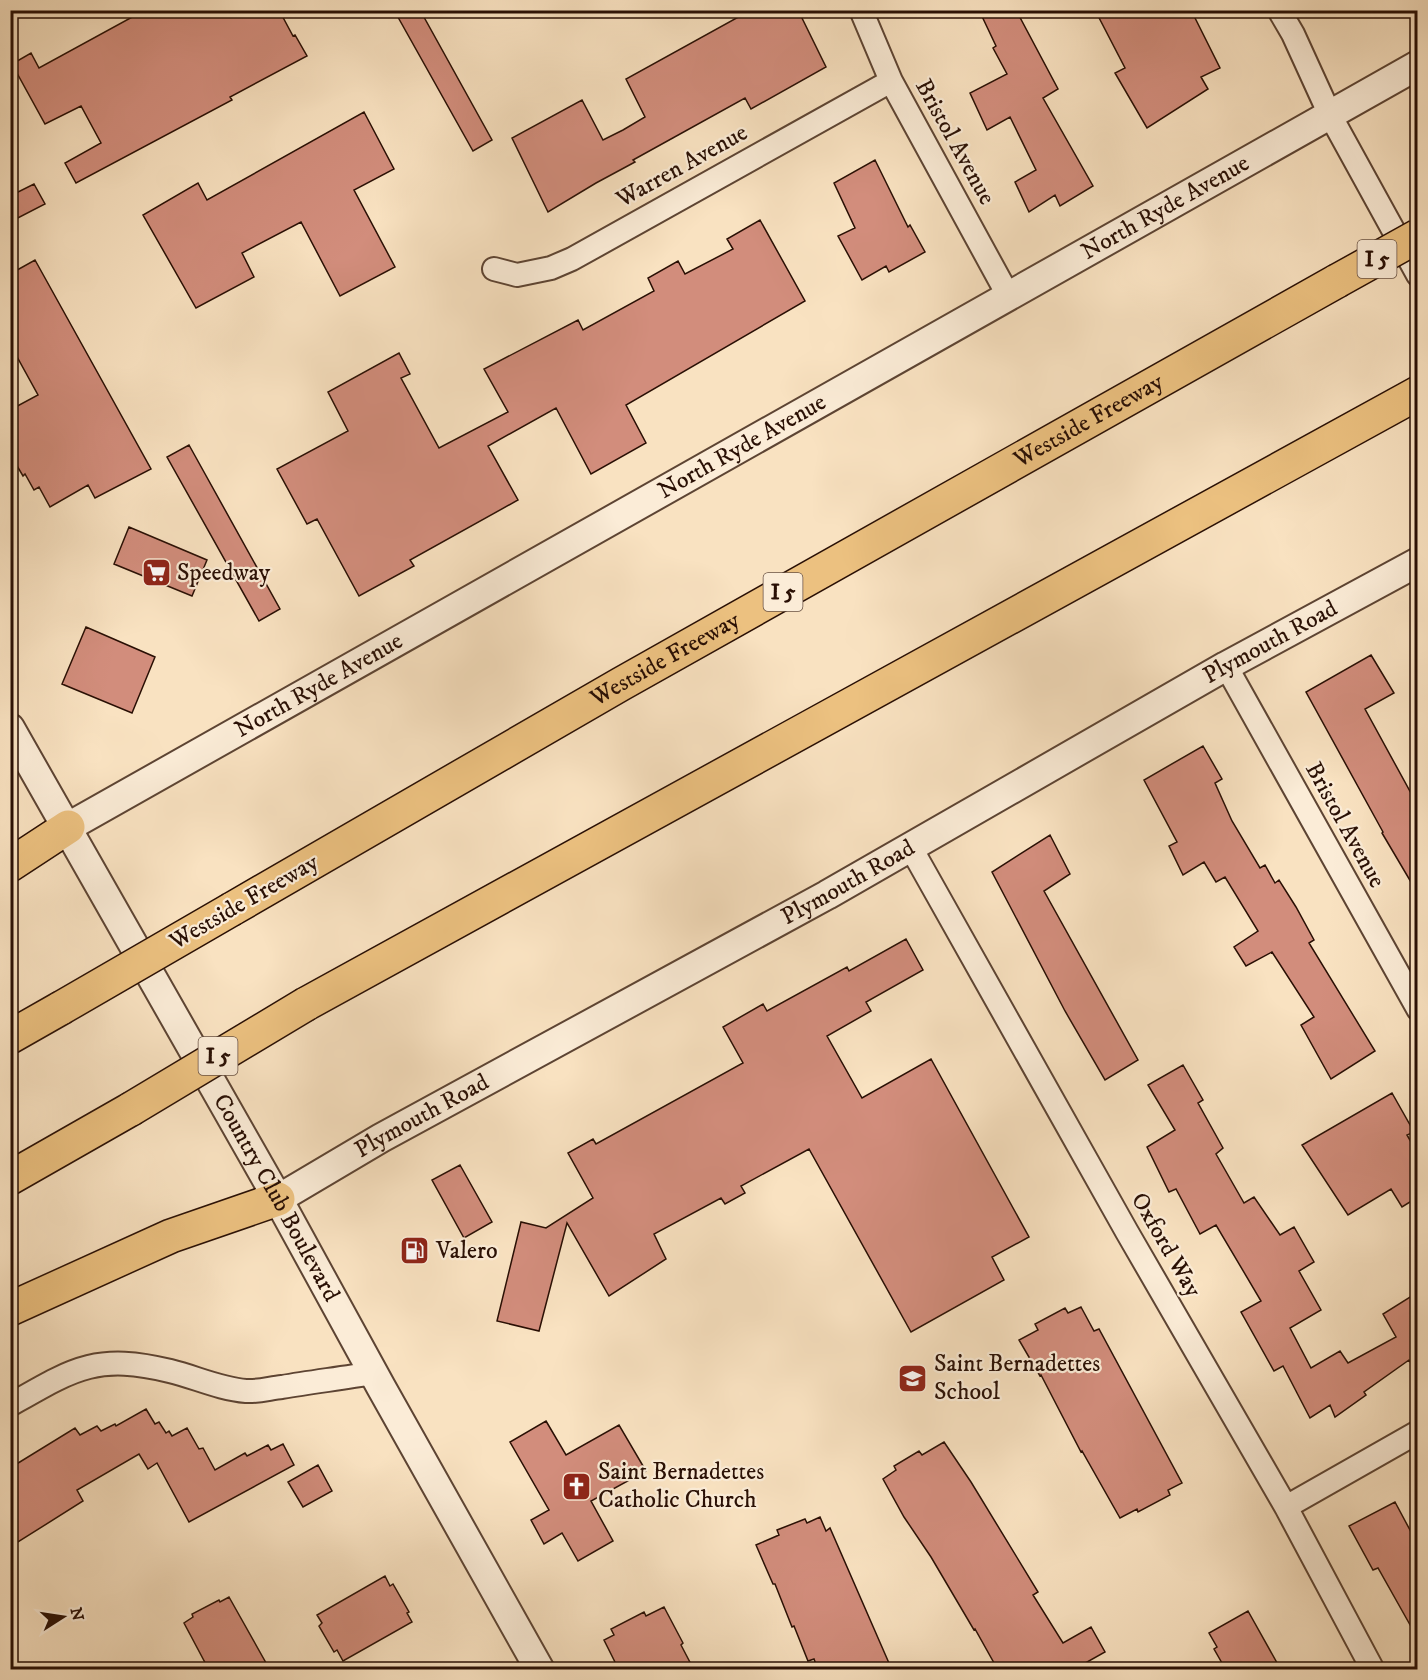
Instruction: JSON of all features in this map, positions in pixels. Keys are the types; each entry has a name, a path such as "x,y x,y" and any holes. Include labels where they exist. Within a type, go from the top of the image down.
{"highway":[{"name":"Westside Freeway","path":"10,1037 621,684 1418,236"},
{"name":"I 5","path":"10,1178 306,1004 1417,394"},
{"path":"10,865 68,827"},
{"path":"10,1309 171,1236 278,1199"}],"street":[{"name":"Bristol Avenue","path":"861,10 891,81 1009,297"},
{"path":"1279,10 1293,34 1330,115 1418,275"},
{"name":"North Ryde Avenue","path":"68,827 1418,65"},
{"name":"Warren Avenue","path":"494,269 517,275 550,268 572,259 891,81"},
{"name":"Plymouth Road","path":"278,1199 391,1132 911,848 1226,666 1418,562"},
{"name":"Bristol Avenue","path":"1226,666 1418,1009"},
{"name":"Country Club Boulevard","path":"10,728 278,1199 540,1670"},
{"name":"Oxford Way","path":"911,848 1127,1232 1286,1507 1373,1670"},
{"path":"10,1405 81,1368 103,1363 121,1362 170,1371 247,1392 373,1373"},
{"path":"1286,1507 1418,1432"}],"building":[{"path":"145,10 279,10 307,56 230,97 232,100 76,183 65,163 101,143 81,106 45,124 12,64 31,53 39,68"},
{"path":"394,10 420,10 492,140 473,151"},
{"path":"751,10 798,10 826,67 751,109 745,98 633,160 635,162 548,212 512,138 582,100 603,140 623,130 645,117 626,79"},
{"path":"979,10 1016,10 1058,89 1043,98 1093,186 1060,206 1055,195 1029,212 1015,182 1036,170 1010,117 987,130 970,93 1007,74 993,48 996,46"},
{"path":"1095,10 1191,10 1220,68 1201,77 1208,89 1147,128 1115,73 1125,68"},
{"path":"364,112 394,169 354,190 395,267 340,296 301,222 242,253 254,277 196,308 143,215 198,183 207,200"},
{"path":"875,160 908,227 910,225 925,252 889,272 886,266 862,280 838,236 855,228 834,183"},
{"path":"34,184 45,204 10,222 10,196"},
{"path":"760,220 805,301 626,405 646,443 591,474 556,408 488,446 518,500 410,560 414,566 359,596 317,519 307,524 277,469 348,431 328,392 399,353 410,374 401,378 439,448 508,412 484,369 578,320 583,330 654,291 648,278 678,261 685,274 733,249 727,239"},
{"path":"35,260 151,469 95,498 88,485 50,507 39,487 34,490 10,454 10,410 38,395 10,344 10,274"},
{"path":"189,445 280,609 259,621 167,457"},
{"path":"129,527 207,560 192,596 114,564"},
{"path":"86,627 155,657 132,713 62,684"},
{"path":"1371,655 1394,693 1365,709 1418,806 1418,894 1382,833 1306,692"},
{"path":"1203,746 1222,779 1215,783 1232,821 1260,868 1265,865 1275,883 1279,880 1296,907 1314,940 1309,943 1375,1051 1331,1079 1301,1025 1314,1017 1272,952 1246,966 1234,947 1258,931 1225,877 1216,882 1204,862 1183,875 1169,846 1177,842 1144,780"},
{"path":"1050,835 1070,874 1044,891 1138,1060 1105,1080 1065,1011 992,872"},
{"path":"906,939 923,970 866,1002 871,1011 827,1036 862,1098 931,1059 1029,1237 992,1257 1004,1280 911,1332 809,1149 741,1186 745,1193 725,1204 721,1198 654,1234 666,1259 609,1296 567,1223 539,1331 497,1321 521,1222 546,1228 593,1198 568,1153 593,1139 596,1144 743,1063 723,1027 763,1004 767,1011 847,967 849,971"},
{"path":"1183,1065 1203,1100 1198,1103 1223,1148 1216,1154 1244,1203 1254,1197 1280,1235 1294,1227 1314,1262 1299,1271 1321,1310 1290,1328 1311,1368 1340,1351 1348,1363 1396,1337 1383,1314 1418,1292 1418,1374 1409,1360 1364,1392 1366,1395 1335,1417 1330,1405 1310,1418 1283,1366 1274,1371 1241,1312 1261,1301 1216,1225 1200,1234 1176,1189 1169,1192 1147,1147 1175,1130 1148,1085"},
{"path":"1392,1093 1414,1132 1407,1135 1418,1154 1418,1197 1402,1207 1391,1189 1348,1215 1302,1145"},
{"path":"460,1165 492,1222 464,1238 432,1180"},
{"path":"1081,1307 1094,1331 1099,1329 1182,1483 1168,1490 1170,1495 1138,1512 1137,1509 1120,1518 1081,1452 1041,1375 1019,1340 1038,1330 1035,1324 1065,1308 1068,1313"},
{"path":"146,1409 155,1424 159,1422 166,1433 169,1431 172,1436 187,1428 199,1449 203,1448 215,1470 245,1453 247,1456 268,1445 271,1450 283,1444 294,1465 189,1522 157,1463 148,1469 139,1454 77,1490 83,1501 10,1547 10,1468 75,1428 80,1435 97,1426 101,1431 115,1424 116,1426"},
{"name":"Saint Bernadettes Catholic Church","path":"546,1421 566,1455 619,1425 646,1471 591,1501 613,1541 578,1561 562,1533 544,1544 531,1520 549,1510 510,1442"},
{"path":"944,1442 1038,1592 1033,1595 1063,1643 1091,1627 1105,1652 1073,1670 998,1670 883,1479 896,1470 894,1466 919,1451 922,1455"},
{"path":"318,1465 332,1491 303,1507 288,1482"},
{"path":"1395,1502 1418,1545 1418,1639 1378,1568 1373,1570 1349,1526"},
{"path":"820,1517 826,1531 830,1528 892,1670 818,1670 814,1659 808,1661 794,1626 792,1627 756,1545 779,1535 777,1530 805,1519 807,1523"},
{"path":"385,1576 390,1586 393,1584 412,1622 343,1661 337,1650 334,1652 319,1626 322,1623 317,1615"},
{"path":"229,1597 270,1670 209,1670 184,1623 193,1617 192,1614"},
{"path":"664,1607 694,1670 619,1670 604,1640 614,1635 611,1629 644,1612 646,1616"},
{"path":"1248,1611 1281,1670 1226,1670 1214,1649 1217,1647 1209,1633"}],"place":[{"name":"Speedway","path":"156,573"},
{"name":"Valero","path":"415,1251"},
{"name":"Saint Bernadettes School","path":"913,1378"},
{"name":"Saint Bernadettes Catholic Church","path":"577,1486"}]}
